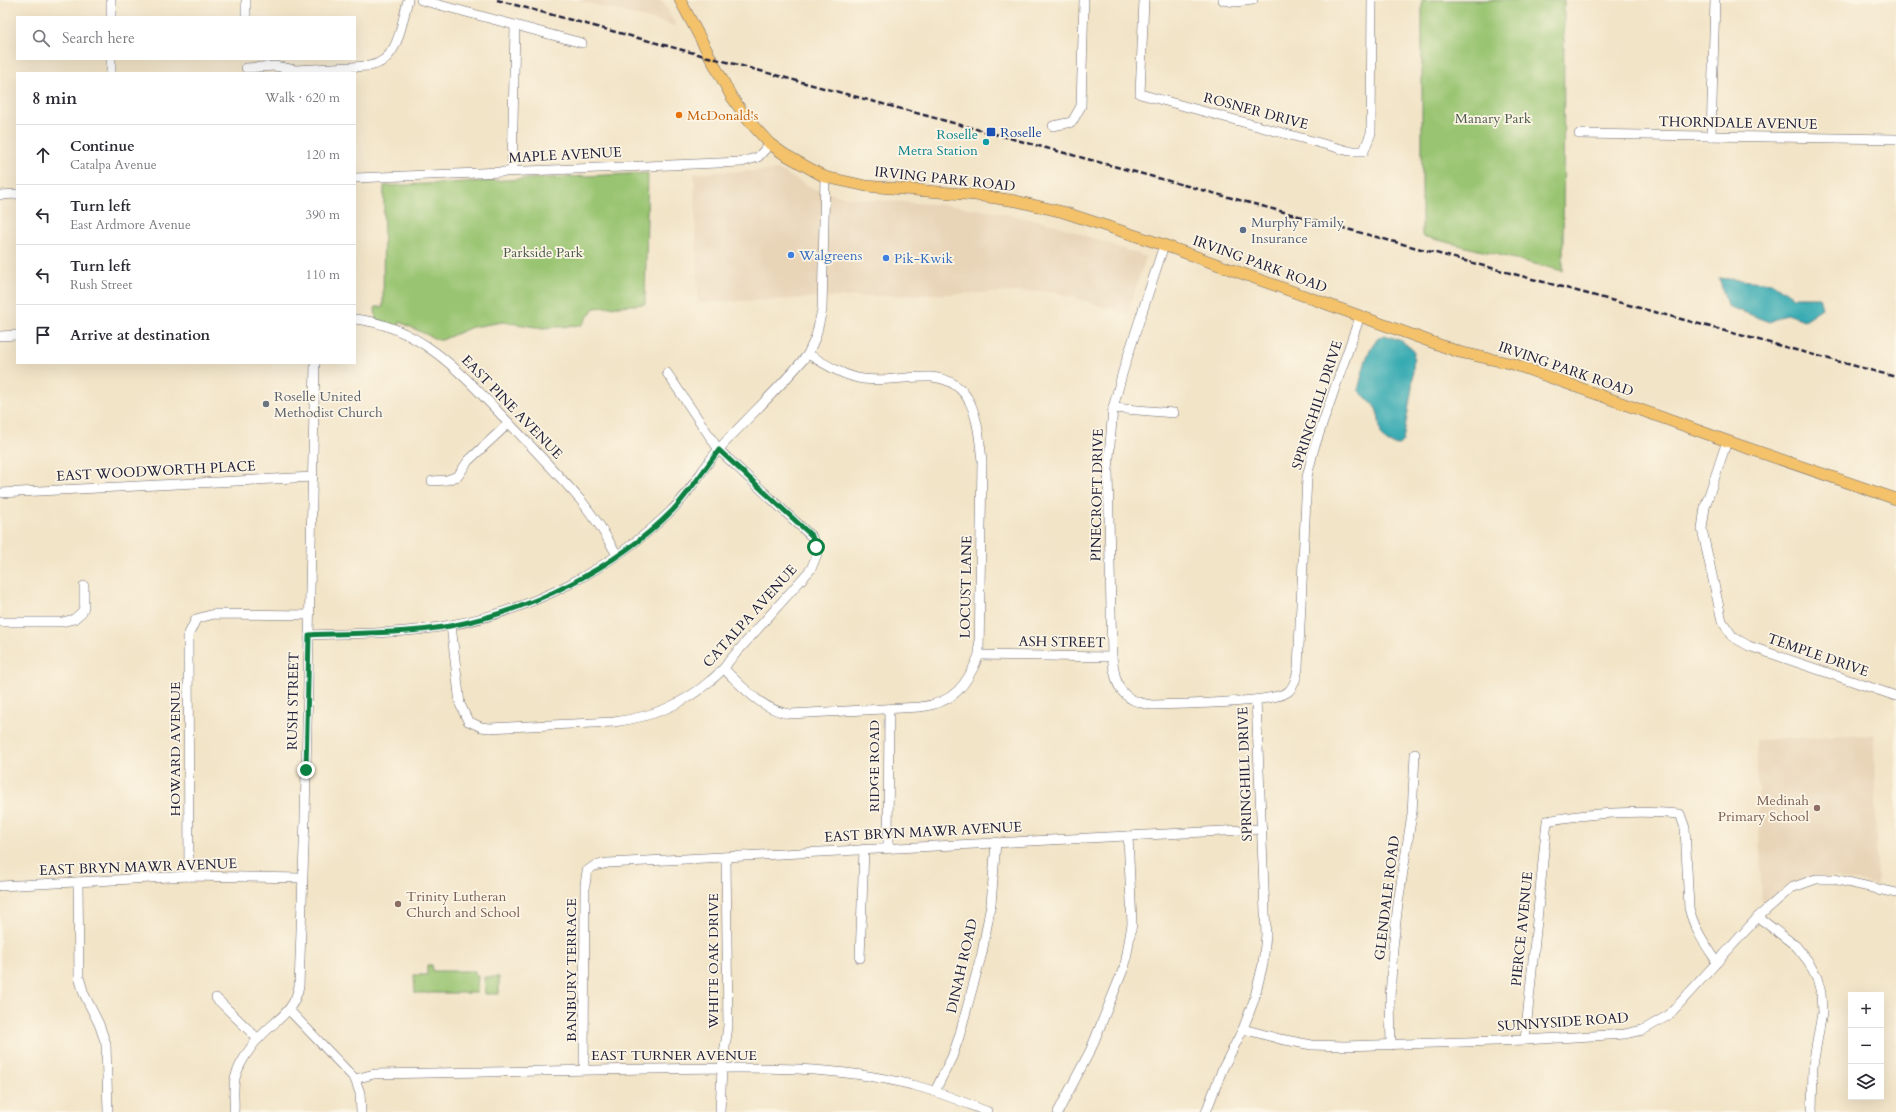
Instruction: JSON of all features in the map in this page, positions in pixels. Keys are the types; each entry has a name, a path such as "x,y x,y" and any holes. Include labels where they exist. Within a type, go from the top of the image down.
{"main road":[{"name":"IRVING PARK ROAD","path":"680,0 731,96 748,120 770,144 784,154 825,177 866,186 975,195 1016,201 1057,210 1164,245 1459,352 1513,364 1727,441 1896,499"}],"street":[{"path":"111,0 111,16"},
{"path":"246,0 246,16"},
{"path":"246,67 275,66 295,70 369,66 379,64 388,58 393,50 408,0"},
{"path":"421,0 582,43"},
{"path":"1053,126 1072,122 1081,106 1084,0"},
{"name":"ROSNER DRIVE","path":"1144,0 1140,94 1349,151 1364,151 1371,133 1372,0"},
{"path":"1223,0 1235,2 1253,0"},
{"path":"1711,136 1714,0"},
{"path":"512,171 514,26"},
{"path":"111,60 111,72"},
{"name":"THORNDALE AVENUE","path":"1579,134 1896,139"},
{"name":"MAPLE AVENUE","path":"356,178 742,162 758,157 770,144"},
{"path":"309,635 409,631 450,626 498,613 540,598 574,581 617,555 638,540 671,511 686,495 719,450 808,354 816,336 822,310 825,177"},
{"path":"0,195 16,194"},
{"name":"PINECROFT DRIVE","path":"1112,657 1108,470 1113,408 1122,372 1164,245"},
{"name":"SPRINGHILL DRIVE","path":"1206,1112 1222,1070 1243,1029 1257,991 1263,964 1266,935 1256,700 1276,697 1288,691 1297,675 1307,477 1314,448 1360,316"},
{"name":"EAST PINE AVENUE","path":"356,319 372,322 396,330 432,348 458,369 583,502 600,526 617,555"},
{"path":"0,336 16,335"},
{"name":"LOCUST LANE","path":"724,669 767,708 778,712 790,714 889,709 930,706 957,693 971,675 979,655 982,461 979,436 970,401 960,388 947,381 931,377 862,378 839,371 808,354"},
{"name":"RUSH STREET","path":"234,1112 236,1073 258,1039 290,1010 297,997 299,986 301,878 305,818 316,364"},
{"name":"CATALPA AVENUE","path":"450,626 460,704 468,721 481,727 489,728 614,722 654,714 676,705 701,689 724,669 729,661 805,576 816,560 817,554 812,536 719,450 667,374"},
{"path":"1113,408 1174,414"},
{"path":"432,481 447,480 458,476 468,461 509,423"},
{"name":"TEMPLE DRIVE","path":"1727,441 1705,507 1702,529 1722,621 1733,637 1749,646 1896,696"},
{"name":"EAST WOODWORTH PLACE","path":"0,493 313,477"},
{"path":"0,622 62,622 74,619 84,607 84,586"},
{"name":"HOWARD AVENUE","path":"189,876 188,636 196,619 214,614 309,615"},
{"name":"ASH STREET","path":"979,655 1112,657 1115,680 1121,693 1141,704 1152,705 1256,700"},
{"name":"RIDGE ROAD","path":"888,848 889,709"},
{"name":"GLENDALE ROAD","path":"1391,1045 1390,998 1393,948 1398,903 1412,814 1415,754"},
{"name":"PIERCE AVENUE","path":"1525,1040 1547,821 1576,816 1660,812 1680,814 1685,828 1690,908 1692,917 1699,935 1717,962"},
{"name":"EAST BRYN MAWR AVENUE","path":"587,871 594,866 608,863 996,842 1262,830"},
{"path":"1058,1112 1091,1049 1125,965 1132,924 1128,836"},
{"name":"DINAH ROAD","path":"936,1091 960,1037 982,954 991,904 996,842"},
{"path":"860,958 864,849"},
{"name":"WHITE OAK DRIVE","path":"720,1112 722,1068 728,1026 726,857"},
{"name":"BANBURY TERRACE","path":"584,1069 585,885 587,871"},
{"name":"EAST BRYN MAWR AVENUE","path":"0,886 189,876 301,878"},
{"name":"SUNNYSIDE ROAD","path":"1243,1029 1280,1039 1312,1044 1391,1045 1525,1040 1625,1034 1643,1030 1669,1015 1758,917 1791,888 1816,879 1846,881 1896,893"},
{"path":"78,882 79,977 84,994 99,1024 106,1044 108,1112"},
{"path":"1758,917 1796,946 1808,961 1821,993 1822,1013 1813,1065 1812,1112"},
{"path":"216,998 258,1039"},
{"path":"290,1010 354,1079 360,1093 361,1112"},
{"name":"EAST TURNER AVENUE","path":"354,1079 374,1074 584,1069 722,1068 806,1070 846,1073 892,1080 936,1091 988,1112"}],"shaded area":[{"path":"576,0 662,0 676,26"},
{"path":"779,170 814,189 844,197 946,205 995,212 1050,223 1146,257 1127,314 1052,291 834,297 698,303 694,173"},
{"name":"Medinah Primary School","path":"1874,735 1877,886 1837,877 1793,884 1774,896 1762,909 1756,740"}],"green space":[{"name":"Manary Park","path":"1422,0 1564,0 1563,271 1422,236"},
{"name":"Parkside Park","path":"648,173 645,304 594,308 582,325 543,328 503,322 472,327 442,340 438,340 400,322 399,326 396,327 376,321 375,307 383,307 384,186"},
{"path":"427,965 432,965 433,971 475,971 475,975 478,975 477,993 415,993 414,975 427,975"},
{"path":"484,977 499,977 499,994 485,994"}],"water":[{"path":"1719,278 1773,283 1793,297 1819,297 1822,308 1804,320 1786,314 1770,322 1727,306"},
{"path":"1385,335 1402,341 1414,351 1412,388 1403,441 1399,445 1391,444 1383,437 1376,409 1358,390 1370,350 1379,338"}],"railway":[{"path":"497,0 1896,377"}],"place":[{"name":"McDonald's","path":"679,115"},
{"name":"Roselle","path":"991,132"},
{"name":"Roselle Metra Station","path":"986,142"},
{"name":"Murphy Family Insurance","path":"1243,230"},
{"name":"Walgreens","path":"791,255"},
{"name":"Pik-Kwik","path":"886,258"},
{"name":"Roselle United Methodist Church","path":"266,404"},
{"name":"Medinah Primary School","path":"1817,808"},
{"name":"Trinity Lutheran Church and School","path":"398,904"}],"route":[{"path":"306,770 309,635 409,631 450,626 498,613 540,598 600,566 638,540 671,511 686,495 719,450 812,536 816,547"}]}
